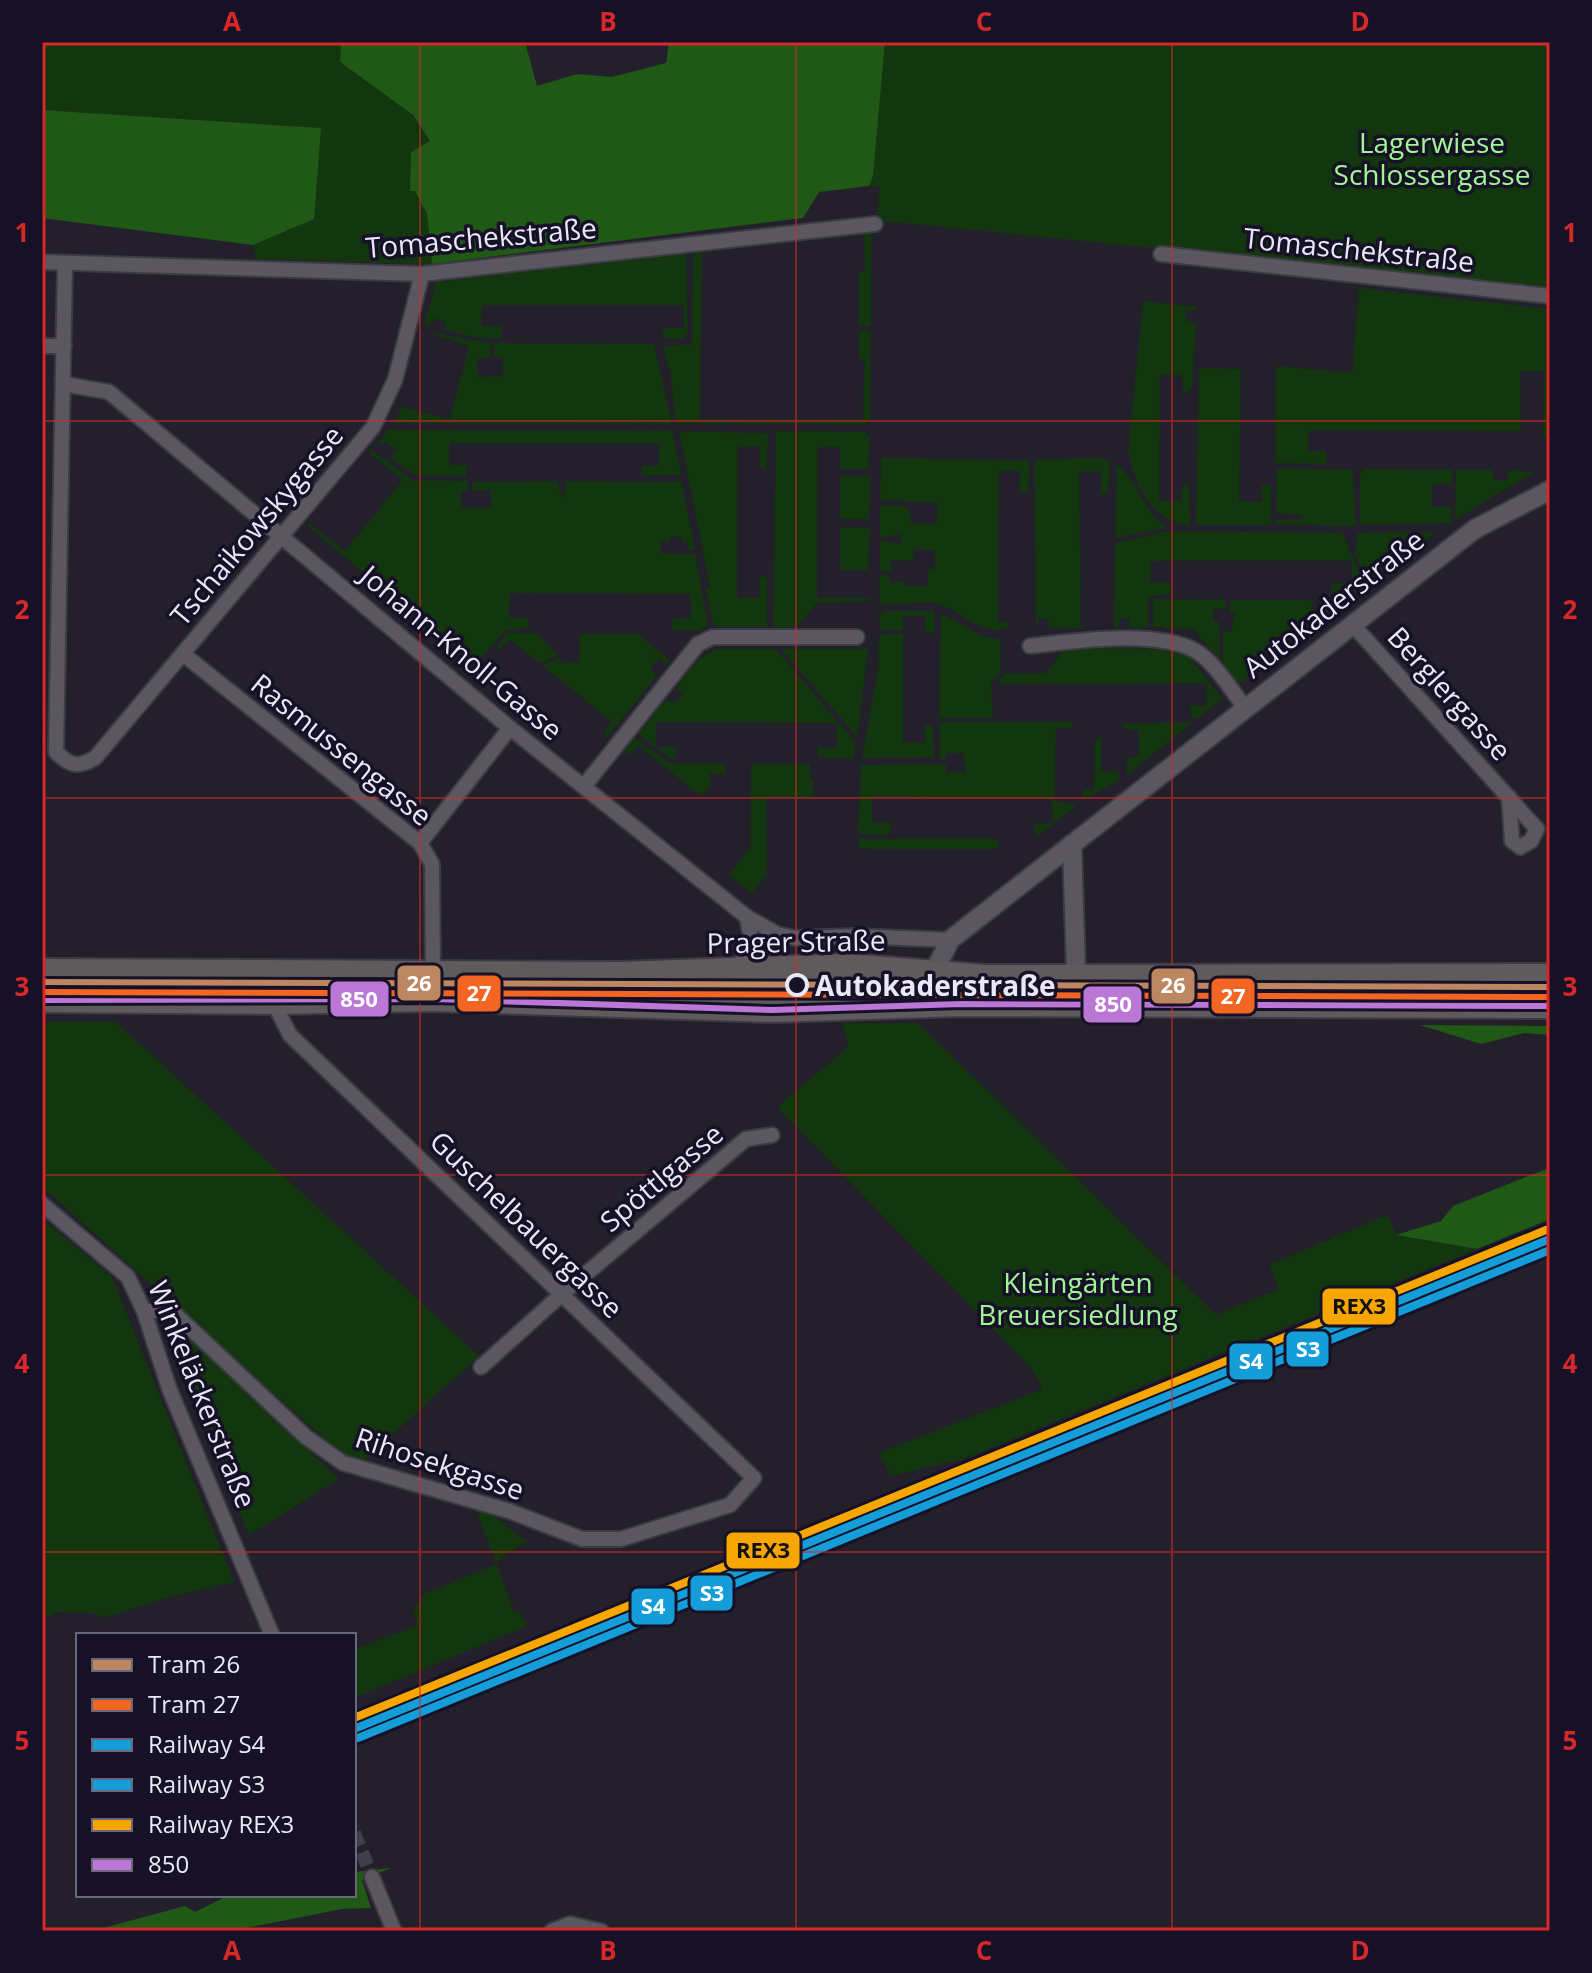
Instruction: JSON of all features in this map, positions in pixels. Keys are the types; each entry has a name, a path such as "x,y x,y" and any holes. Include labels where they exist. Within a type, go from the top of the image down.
{"main road":[{"name":"Prager Straße","path":"42,971 620,974 848,966 985,977 1077,989 1550,1006"},
{"name":"Prager Straße","path":"42,1000 273,1002 435,999 733,1009 933,1006 1077,989 1550,976"}],"street":[{"name":"Tomaschekstraße","path":"42,262 422,274 875,224"},
{"name":"Tomaschekstraße","path":"1161,254 1550,296"},
{"path":"49,628 64,384 65,263"},
{"name":"Tschaikowskygasse","path":"49,628 56,752 68,764 81,766 95,758 373,427 395,380 422,274"},
{"path":"42,346 64,346"},
{"name":"Johann-Knoll-Gasse","path":"64,384 109,392 510,728 747,917"},
{"name":"Autokaderstraße","path":"933,1006 934,972 950,940 1475,529 1550,490"},
{"name":"Berglergasse","path":"1353,625 1509,797"},
{"path":"584,786 698,644 713,637 857,637"},
{"path":"1030,646 1074,641 1174,642 1199,653 1244,707"},
{"name":"Rasmussengasse","path":"183,654 420,843 432,864 435,999"},
{"path":"420,843 510,728"},
{"path":"1072,844 1077,989"},
{"path":"733,1009 738,970 751,939 747,917"},
{"name":"Prager Straße","path":"747,917 777,934 795,938 855,936 950,940"},
{"name":"Guschelbauergasse","path":"273,1002 286,1031 754,1478"},
{"name":"Spöttlgasse","path":"481,1367 562,1294 746,1139 772,1135"},
{"name":"Winkeläckerstraße","path":"42,1204 128,1277 144,1311 169,1388 271,1633"},
{"name":"Rihosekgasse","path":"144,1311 172,1311 306,1437 343,1463 509,1511 582,1539 621,1539 730,1505 754,1478"},
{"path":"372,1877 394,1931"},
{"path":"552,1931 570,1924 601,1931"}],"green space":[{"path":"42,42 341,42 340,62 413,115 430,142 411,152 410,190 415,191 427,214 432,264 256,259 253,245 314,219 320,128 42,110"},
{"path":"341,42 525,42 537,86 577,74 612,77 666,63 669,42 885,42 873,176 869,186 819,192 803,218 432,264 427,214 415,191 410,191 411,152 430,141 413,115 340,62"},
{"name":"Lagerwiese Schlossergasse","path":"885,42 1550,42 1550,288 883,221 877,217 880,186 869,186 873,176"},
{"path":"42,110 321,128 314,219 253,245 42,218"},
{"path":"867,230 871,233 871,326 859,326 859,272 865,271 864,235 855,235 855,232"},
{"path":"686,251 688,333 683,339 663,338 662,328 684,328 683,305 482,305 481,326 503,327 500,338 479,338 444,330 446,322 432,318 429,327 424,326 436,282"},
{"path":"693,251 702,253 700,419 863,421 865,360 859,359 859,331 871,331 870,419 865,424 676,423 670,371 662,346 692,344"},
{"path":"1359,288 1550,309 1550,436 1543,436 1544,371 1520,371 1521,431 1309,430 1308,451 1326,451 1326,464 1275,463 1276,366 1352,373"},
{"path":"1143,301 1197,307 1196,310 1186,311 1186,321 1196,323 1192,388 1183,394 1182,375 1160,375 1159,501 1181,501 1182,485 1189,485 1190,525 1165,518 1155,510 1140,488 1128,450"},
{"path":"423,331 490,343 491,358 477,358 478,377 503,376 503,357 494,357 494,343 654,344 672,424 395,423 401,407 450,419 469,346"},
{"path":"1199,368 1241,369 1239,501 1262,502 1262,484 1271,486 1271,525 1196,525"},
{"path":"387,430 672,431 682,475 642,475 642,466 659,466 659,443 450,443 449,465 467,465 466,476 417,476 390,458 397,450 385,442 377,447"},
{"path":"679,431 769,433 766,469 760,468 760,446 738,447 737,598 759,598 760,577 767,577 767,627 714,627 706,588 710,587"},
{"path":"776,431 865,432 870,438 868,469 840,469 840,447 818,447 817,598 869,598 870,601 817,603 796,627 773,627"},
{"path":"371,449 412,480 467,481 469,490 461,491 462,508 491,508 491,490 472,490 473,482 557,481 563,500 566,481 682,482 695,550 688,550 688,542 683,542 682,537 671,536 670,541 661,541 661,553 695,554 708,626 699,630 673,630 672,619 691,618 690,594 510,593 509,618 528,618 529,627 505,631 474,665 308,526 310,524 345,551 403,480 369,453"},
{"path":"881,458 1030,461 1028,492 1020,493 1020,471 999,471 998,622 1009,623 1009,627 1000,630 982,627 934,603 879,602 880,575 890,576 891,582 905,582 905,586 928,586 928,569 935,569 935,550 914,549 913,561 891,560 891,572 880,571 880,541 901,544 901,534 880,538 880,506 904,505 910,511 911,523 936,524 938,503 880,500"},
{"path":"1099,458 1110,461 1108,493 1101,494 1101,471 1079,472 1081,628 1049,628 1049,619 1039,618 1036,628 1034,460"},
{"path":"1117,465 1131,480 1152,514 1167,528 1115,538"},
{"path":"1277,468 1353,470 1356,526 1274,524 1275,520 1303,520 1303,515 1276,513"},
{"path":"1364,469 1453,470 1451,488 1447,483 1432,485 1432,507 1451,507 1451,523 1360,525 1360,474"},
{"path":"1456,470 1493,470 1494,480 1508,480 1509,470 1534,472 1455,520"},
{"path":"840,476 871,477 869,519 840,519"},
{"path":"840,527 870,528 868,570 840,570"},
{"path":"1170,531 1342,533 1365,586 1354,596 1331,594 1331,584 1352,583 1352,560 1151,561 1150,583 1171,583 1170,595 1149,596 1148,628 1129,628 1129,618 1119,618 1119,628 1114,627 1115,543"},
{"path":"1358,533 1434,534 1368,584 1355,554"},
{"path":"1153,599 1225,600 1226,608 1213,609 1213,621 1219,622 1220,660 1193,629 1153,627"},
{"path":"1327,599 1345,602 1238,685 1223,664 1223,631 1231,632 1235,613 1230,613 1230,600 1312,600 1311,609 1326,610"},
{"path":"884,611 934,611 934,633 926,633 925,616 903,616 903,630 881,631 879,616"},
{"path":"941,613 982,636 1000,639 1001,672 991,683 993,718 939,718"},
{"path":"507,633 537,633 558,656 540,663 509,639 499,650 496,647"},
{"path":"580,634 638,634 670,661 667,665 659,658 650,670 657,676 607,737 604,733 612,722 542,665 561,658 561,663 579,663"},
{"path":"903,634 903,742 925,743 925,725 933,725 934,757 862,758 879,664 879,635"},
{"path":"717,649 776,649 855,742 853,759 818,757 818,748 837,748 837,723 656,722 656,747 675,747 676,758 672,759 638,734 666,699 673,704 683,694 676,688 694,665 704,655"},
{"path":"781,649 868,649 857,737"},
{"path":"1174,649 1190,657 1222,699 1198,718 1192,718 1190,706 1207,706 1207,683 997,684 1004,674 1046,673 1064,650"},
{"path":"940,722 1072,722 1074,728 1056,728 1054,801 1077,805 1039,835 1036,835 1033,824 1053,823 1052,799 872,798 872,823 891,823 890,835 858,834 861,765 946,764 946,772 966,773 963,753 946,753 945,760 939,758"},
{"path":"1190,722 1127,775 1127,758 1139,757 1139,730 1123,729 1122,724"},
{"path":"634,737 669,763 725,764 725,774 710,773 710,788 699,795 638,745 630,755 623,750"},
{"path":"1101,738 1101,771 1119,772 1119,780 1083,800 1083,790 1094,789 1095,739"},
{"path":"751,764 810,764 810,779 813,780 813,797 766,798 767,874 752,893 729,875 750,848"},
{"path":"859,839 998,839 998,849 869,849 859,848"},
{"path":"42,1022 116,1022 479,1356 361,1463 335,1448 42,1187"},
{"name":"Kleingärten Breuersiedlung","path":"842,1023 918,1023 1216,1315 1279,1289 1269,1265 1387,1215 1397,1235 1477,1249 966,1458 891,1476 879,1453 1043,1389 1032,1369 777,1107 848,1047"},
{"path":"1420,1025 1550,1026 1550,1035 1524,1033 1481,1044"},
{"path":"1550,1169 1550,1219 1477,1249 1396,1235 1441,1221 1453,1206"},
{"path":"42,1219 112,1277 234,1582 166,1598 107,1617 56,1612 42,1620"},
{"path":"180,1329 339,1479 249,1535 166,1339"},
{"path":"474,1505 488,1511 527,1541 496,1562"},
{"path":"497,1564 514,1613 518,1611 527,1626 356,1697 356,1649 418,1625 413,1612 424,1594"},
{"path":"391,1868 362,1880 371,1908 342,1909 231,1931 92,1931 185,1906 195,1912 225,1897 356,1897 356,1872"}],"tunnel":[{"path":"356,1838 372,1877"}],"tram line":[{"name":"26","path":"42,982 1550,987"},
{"name":"27","path":"42,992 1550,997"}],"rail line":[{"name":"REX3","path":"356,1717 1546,1230"},
{"name":"S4","path":"356,1728 1550,1239"},
{"name":"S3","path":"358,1738 1550,1250"}],"transit line":[{"name":"850","path":"42,1000 435,999 773,1010 961,1004 1550,1006"}],"place":[{"name":"Autokaderstraße","path":"797,985"}]}
